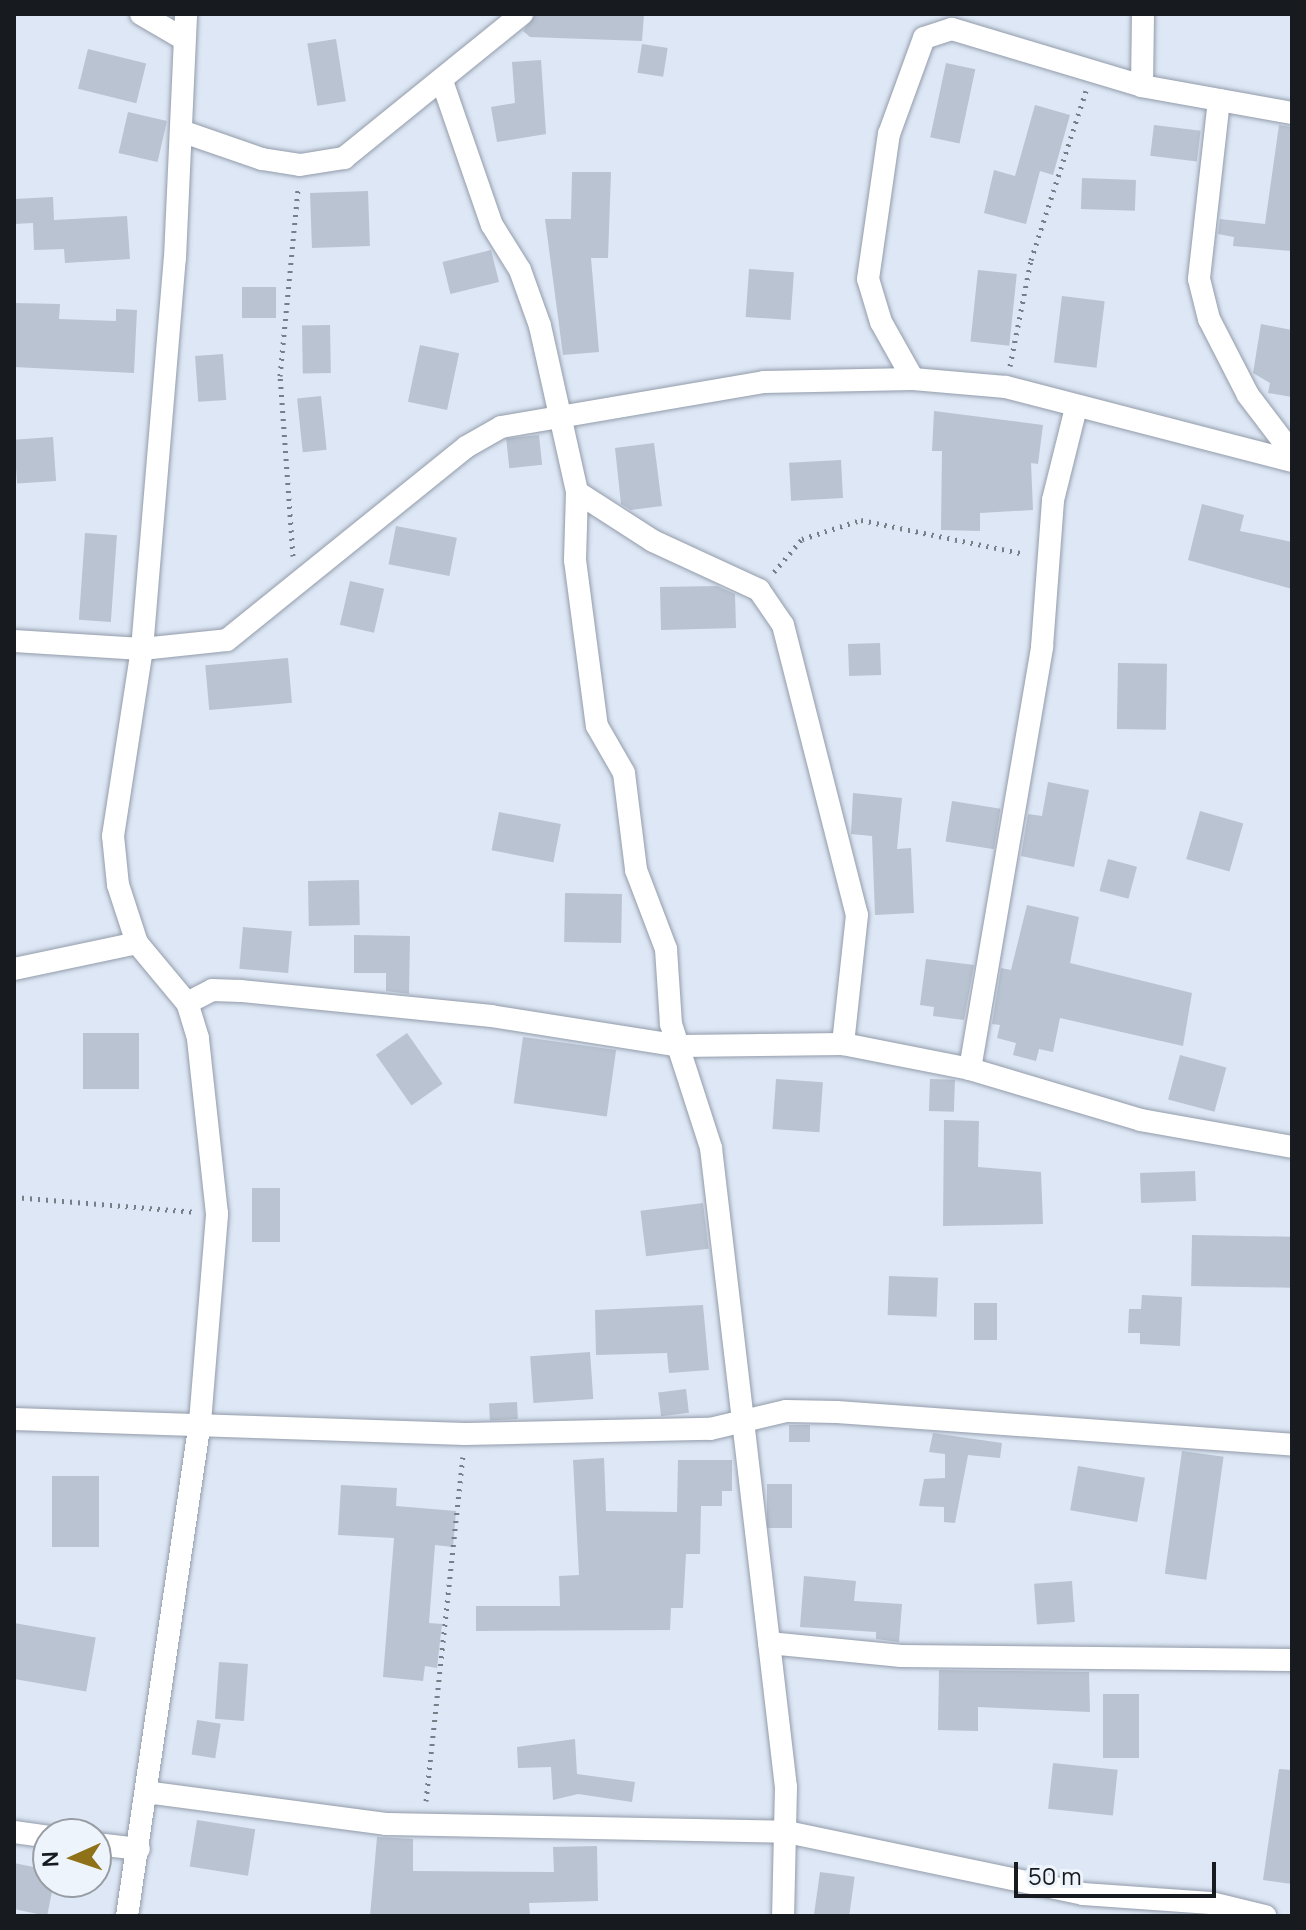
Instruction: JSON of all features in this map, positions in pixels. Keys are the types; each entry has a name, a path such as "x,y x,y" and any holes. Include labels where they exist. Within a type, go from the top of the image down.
{"street":[{"path":"141,14 184,39"},
{"path":"127,1916 200,1422 217,1214 198,1038 187,1003 137,943 118,885 113,836 142,649 181,131 186,14"},
{"path":"181,131 218,149 300,165 344,158 522,14"},
{"path":"1142,86 1143,14"},
{"path":"913,379 881,322 868,279 889,134 924,38 952,29 1142,86 1292,113"},
{"path":"442,81 492,225 520,270 565,418 577,492 575,560 597,726 624,773 636,870 666,949 671,1024 711,1148 769,1643 787,1832 783,1916"},
{"path":"1219,100 1199,279 1209,319 1248,395 1292,453"},
{"path":"14,641 142,649 227,640 466,447 501,427 764,382 913,379 1006,387 1076,408 1292,461"},
{"path":"970,1069 1053,561 1053,500 1076,408"},
{"path":"577,492 653,541 759,590 799,668 857,915 843,1044"},
{"path":"14,969 61,965 137,943"},
{"path":"187,1003 212,990 241,991 491,1016 680,1046 843,1044 970,1069 1141,1120 1292,1147"},
{"path":"14,1419 200,1422 465,1434 742,1426 786,1411 837,1412 1292,1445"},
{"path":"769,1643 916,1656 1292,1660"},
{"path":"146,1792 423,1826 787,1832 1068,1892 1211,1903 1265,1916"},
{"path":"112,1846 139,1849"}],"path":[{"path":"1006,387 1031,260 1092,71"},
{"path":"294,585 280,376 300,165"},
{"path":"759,590 802,539 861,520 1053,561"},
{"path":"14,1197 217,1214"},
{"path":"423,1826 465,1434"}],"building":[{"path":"536,14 644,14 642,41 530,37 523,31"},
{"path":"336,39 346,101 317,106 307,44"},
{"path":"642,44 668,48 663,77 637,73"},
{"path":"88,49 146,64 136,103 78,89"},
{"path":"541,60 546,134 497,142 491,107 515,103 512,62"},
{"path":"946,63 975,69 960,144 930,137"},
{"path":"1035,105 1070,115 1053,175 1040,171 1026,224 984,213 994,170 1015,176"},
{"path":"128,112 167,121 158,162 119,153"},
{"path":"1154,125 1201,131 1197,161 1150,156"},
{"path":"1279,125 1292,127 1292,251 1233,246 1234,237 1218,234 1220,219 1265,224"},
{"path":"572,172 611,172 608,258 591,258 599,352 563,355 545,219 571,219"},
{"path":"1082,178 1136,180 1135,211 1081,209"},
{"path":"368,191 370,246 312,248 310,193"},
{"path":"53,197 54,220 127,216 130,259 65,263 64,249 34,250 33,223 14,224 14,199"},
{"path":"491,250 499,282 450,294 442,262"},
{"path":"749,269 794,272 791,320 746,317"},
{"path":"978,270 1017,274 1009,346 970,342"},
{"path":"242,287 276,287 276,318 242,318"},
{"path":"1062,296 1105,301 1097,368 1054,363"},
{"path":"14,303 60,304 59,319 116,321 116,309 137,310 134,373 14,367"},
{"path":"1261,324 1292,330 1292,397 1268,393 1270,383 1253,373"},
{"path":"302,325 330,325 331,373 303,373"},
{"path":"420,345 459,353 447,410 408,402"},
{"path":"223,354 226,400 198,402 195,356"},
{"path":"321,396 327,450 303,452 297,399"},
{"path":"934,411 1043,425 1038,464 1031,463 1033,510 980,513 980,531 941,530 942,451 932,451"},
{"path":"539,435 542,465 509,468 506,438"},
{"path":"53,437 56,481 17,484 14,440"},
{"path":"654,443 662,506 631,510 621,504 615,448"},
{"path":"841,460 843,498 791,501 789,463"},
{"path":"1202,504 1244,515 1240,531 1292,542 1292,589 1188,560"},
{"path":"396,526 457,538 449,576 389,564"},
{"path":"85,533 117,535 111,622 79,620"},
{"path":"350,581 384,589 374,633 340,625"},
{"path":"717,586 735,594 736,628 661,630 660,587"},
{"path":"880,643 881,675 849,676 848,644"},
{"path":"288,658 292,703 209,710 205,665"},
{"path":"1118,663 1167,664 1166,730 1117,729"},
{"path":"1048,782 1089,790 1074,867 1021,856 1028,814 1042,816"},
{"path":"853,793 902,798 897,849 911,848 914,913 875,915 872,836 851,834"},
{"path":"952,801 1000,809 994,849 946,841"},
{"path":"1200,811 1243,823 1229,871 1186,859"},
{"path":"499,812 561,824 553,862 492,850"},
{"path":"1108,859 1137,867 1128,899 1099,891"},
{"path":"359,880 360,925 309,926 308,881"},
{"path":"565,893 622,894 621,943 564,942"},
{"path":"1027,905 1079,917 1070,963 1192,993 1183,1046 1060,1018 1053,1052 1039,1049 1036,1061 1013,1055 1016,1043 997,1038 1000,1025 992,1024 1001,968 1011,970"},
{"path":"243,927 292,931 288,973 239,969"},
{"path":"354,935 410,936 409,994 386,991 386,973 354,973"},
{"path":"926,959 974,965 964,1020 933,1016 934,1007 920,1005"},
{"path":"83,1033 139,1033 139,1089 83,1089"},
{"path":"407,1033 443,1084 411,1106 376,1055"},
{"path":"523,1037 616,1050 607,1116 514,1103"},
{"path":"1180,1055 1226,1067 1214,1112 1168,1099"},
{"path":"776,1079 823,1082 819,1132 773,1129"},
{"path":"930,1079 955,1080 954,1112 929,1111"},
{"path":"944,1120 979,1121 978,1167 1041,1172 1043,1224 943,1226"},
{"path":"1195,1171 1196,1201 1141,1203 1140,1173"},
{"path":"252,1188 280,1188 280,1242 252,1242"},
{"path":"703,1203 709,1249 646,1256 640,1211"},
{"path":"1192,1235 1292,1237 1291,1288 1191,1286"},
{"path":"889,1276 938,1278 937,1317 888,1315"},
{"path":"1142,1295 1182,1297 1180,1346 1140,1344 1140,1333 1128,1333 1129,1309 1141,1309"},
{"path":"974,1303 997,1303 997,1340 974,1340"},
{"path":"703,1305 709,1370 669,1373 667,1353 596,1355 595,1310"},
{"path":"590,1352 593,1399 533,1403 530,1356"},
{"path":"686,1389 689,1413 661,1416 658,1392"},
{"path":"517,1402 518,1419 490,1420 489,1403"},
{"path":"789,1425 810,1425 810,1442 789,1442"},
{"path":"933,1433 1002,1443 1000,1458 968,1455 955,1523 944,1522 944,1507 919,1506 924,1479 945,1478 945,1454 929,1452"},
{"path":"1182,1451 1224,1457 1206,1580 1165,1574"},
{"path":"604,1458 606,1511 677,1512 678,1460 732,1460 732,1491 722,1491 722,1506 701,1506 700,1554 686,1554 683,1608 671,1608 670,1630 476,1631 476,1606 560,1606 559,1576 579,1575 573,1460"},
{"path":"1078,1466 1145,1478 1137,1522 1070,1510"},
{"path":"52,1476 99,1476 99,1547 52,1547"},
{"path":"767,1484 792,1484 792,1528 767,1528"},
{"path":"341,1485 397,1488 396,1506 456,1511 453,1547 435,1545 429,1623 442,1624 437,1668 425,1666 423,1681 383,1677 394,1538 338,1535"},
{"path":"804,1576 856,1581 854,1601 902,1604 899,1642 876,1639 876,1632 800,1627"},
{"path":"1072,1581 1075,1622 1037,1625 1034,1584"},
{"path":"14,1623 96,1637 86,1692 14,1679"},
{"path":"219,1662 248,1664 244,1721 215,1719"},
{"path":"939,1670 1089,1672 1090,1712 978,1707 978,1731 938,1730"},
{"path":"1103,1694 1139,1694 1139,1758 1103,1758"},
{"path":"197,1720 221,1724 215,1758 192,1755"},
{"path":"575,1739 577,1774 635,1782 632,1802 578,1794 553,1800 551,1767 518,1768 517,1747"},
{"path":"1053,1763 1118,1770 1113,1816 1048,1809"},
{"path":"1279,1769 1292,1770 1292,1884 1263,1880"},
{"path":"197,1820 255,1829 248,1876 190,1866"},
{"path":"377,1837 413,1839 413,1871 554,1872 553,1847 597,1846 598,1901 529,1903 530,1916 370,1916"},
{"path":"14,1863 32,1867 32,1898 51,1898 47,1916 14,1909"},
{"path":"820,1872 855,1877 849,1916 814,1916"}]}
